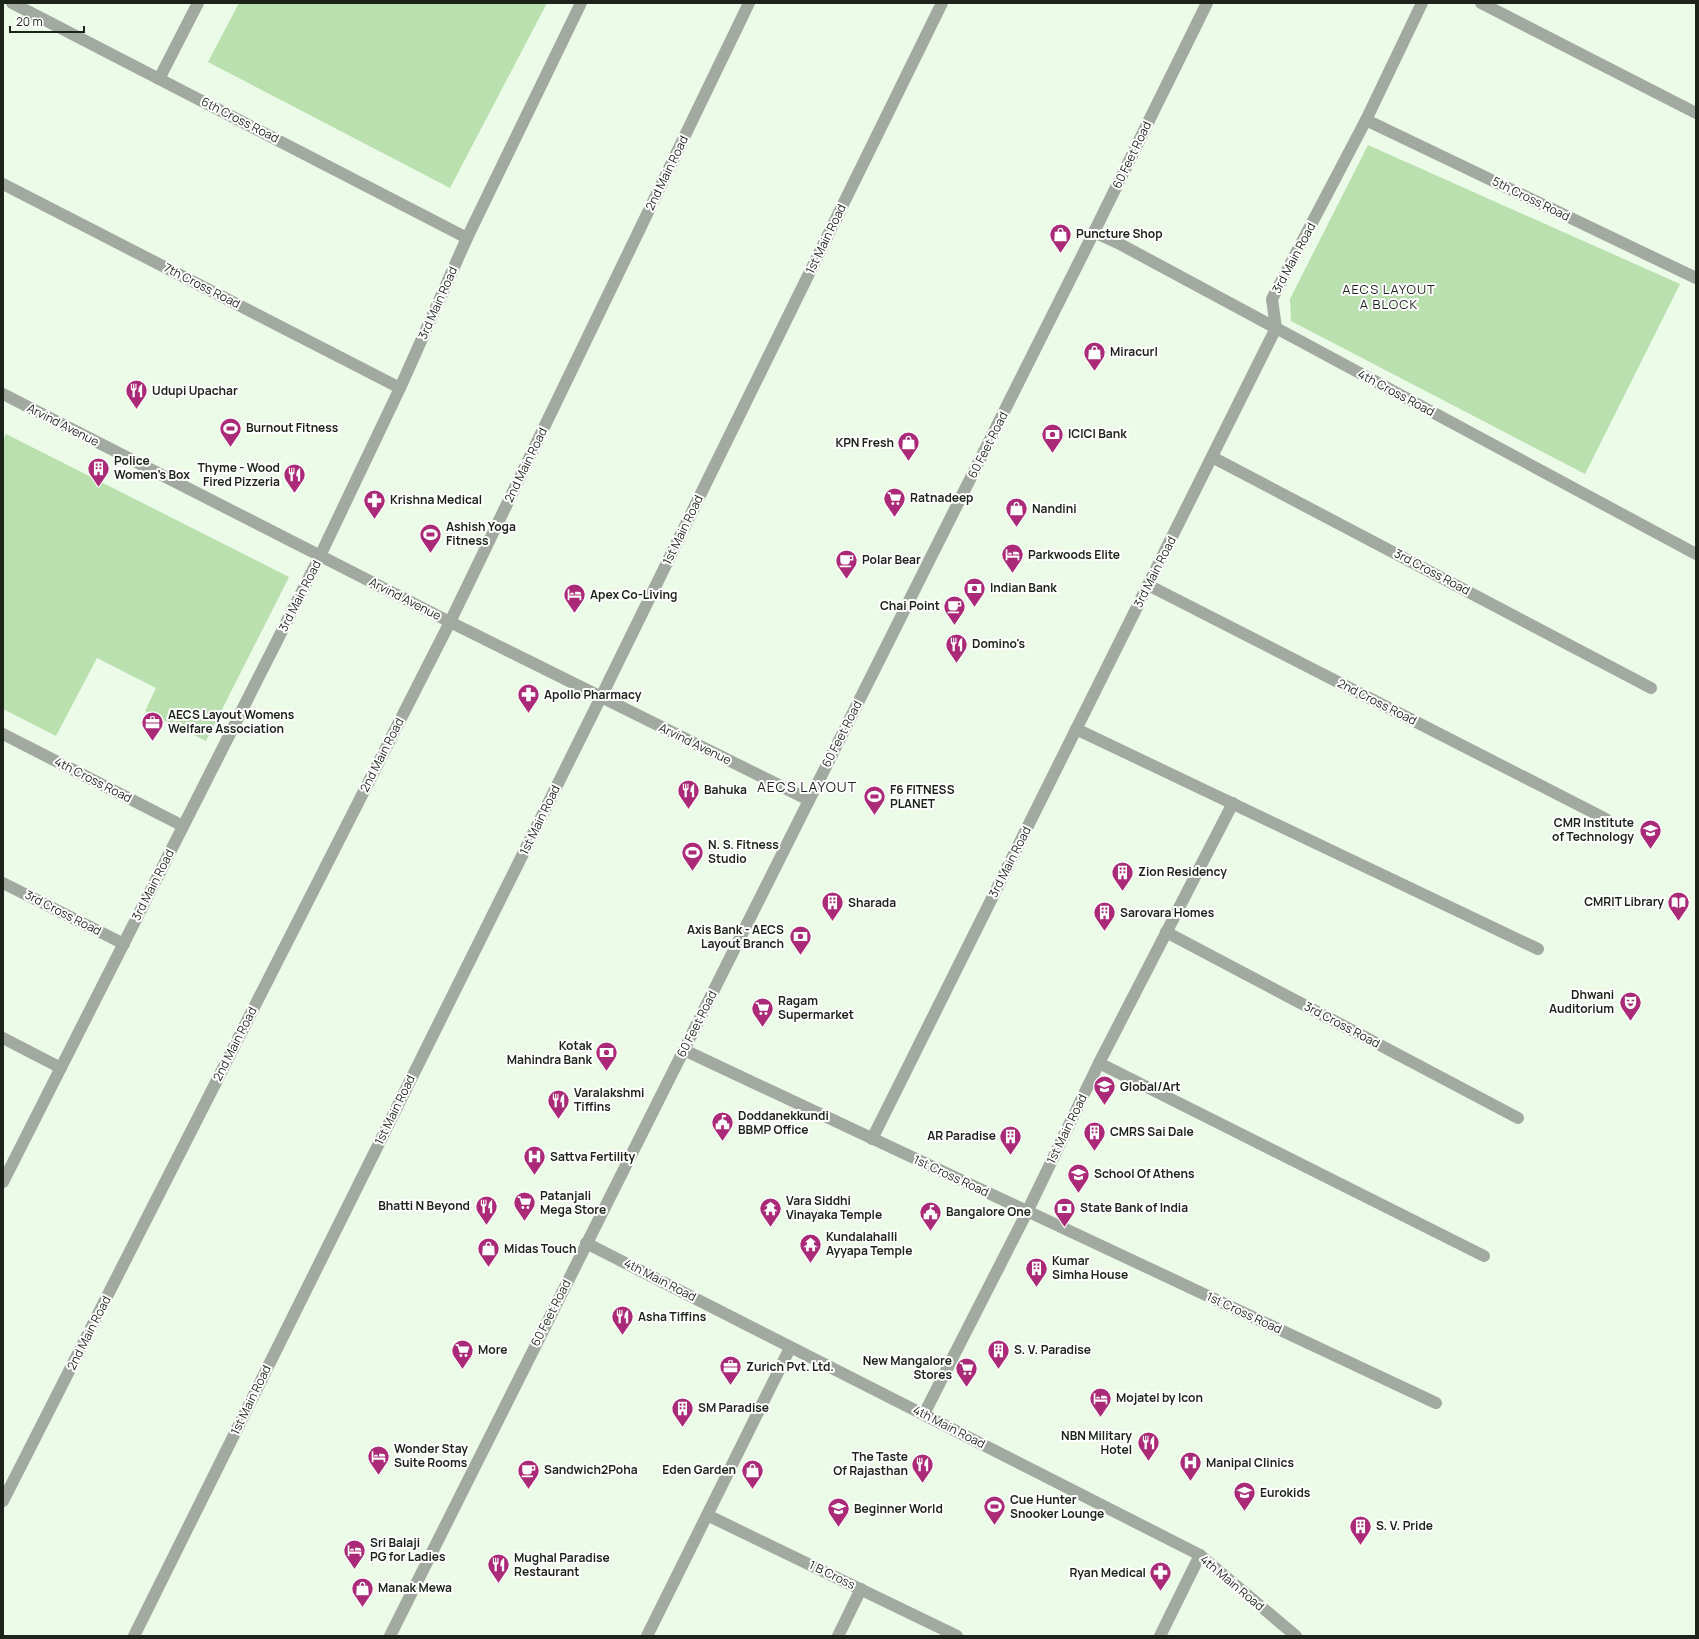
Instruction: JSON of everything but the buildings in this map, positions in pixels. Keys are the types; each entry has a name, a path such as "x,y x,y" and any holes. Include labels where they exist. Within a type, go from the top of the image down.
{"street":[{"name":"6th Cross Road","path":"12,3 467,238"},
{"path":"160,79 198,3"},
{"name":"3rd Main Road","path":"3,1182 320,556 400,388 467,238 581,3"},
{"name":"2nd Main Road","path":"3,1501 450,622 750,3"},
{"name":"1st Main Road","path":"134,1636 601,697 942,3"},
{"name":"60 Feet Road","path":"390,1636 1094,232 1207,3"},
{"name":"3rd Main Road","path":"872,1139 1276,328 1272,299 1366,120 1422,3"},
{"path":"1481,3 1696,113"},
{"name":"5th Cross Road","path":"1366,120 1696,278"},
{"name":"7th Cross Road","path":"3,184 400,388"},
{"name":"4th Cross Road","path":"1094,232 1696,554"},
{"name":"Arvind Avenue","path":"3,394 450,622 809,800"},
{"name":"3rd Cross Road","path":"1212,457 1651,688"},
{"name":"2nd Cross Road","path":"1148,585 1606,820"},
{"path":"1076,729 1538,949"},
{"name":"4th Cross Road","path":"3,734 183,826"},
{"name":"1st Main Road","path":"924,1414 1027,1212 1099,1063 1233,803"},
{"name":"3rd Cross Road","path":"3,883 124,944"},
{"name":"3rd Cross Road","path":"1166,932 1518,1118"},
{"path":"3,1038 61,1068"},
{"name":"1st Cross Road","path":"684,1050 1436,1403"},
{"path":"1099,1063 1484,1256"},
{"name":"4th Main Road","path":"586,1243 1200,1555 1296,1636"},
{"path":"647,1636 790,1348"},
{"name":"1 B Cross","path":"707,1514 957,1636"},
{"path":"1160,1636 1200,1555"},
{"path":"838,1636 861,1589"}],"green space":[{"path":"239,3 547,3 450,188 208,62"},
{"path":"1368,145 1680,284 1585,474 1291,321 1290,299"},
{"path":"6,434 289,577 206,741 145,711 156,688 97,658 56,736 3,709 3,440"}],"place":[{"name":"Puncture Shop","path":"1060,254"},
{"name":"Miracurl","path":"1094,372"},
{"name":"Udupi Upachar","path":"137,410"},
{"name":"Burnout Fitness","path":"230,448"},
{"name":"ICICI Bank","path":"1052,454"},
{"name":"KPN Fresh","path":"909,462"},
{"name":"Police Women's Box","path":"98,488"},
{"name":"Thyme - Wood Fired Pizzeria","path":"295,494"},
{"name":"Ratnadeep","path":"895,518"},
{"name":"Krishna Medical","path":"374,520"},
{"name":"Nandini","path":"1017,528"},
{"name":"Ashish Yoga Fitness","path":"430,554"},
{"name":"Parkwoods Elite","path":"1012,574"},
{"name":"Polar Bear","path":"847,580"},
{"name":"Indian Bank","path":"975,608"},
{"name":"Apex Co-Living","path":"574,614"},
{"name":"Chai Point","path":"955,626"},
{"name":"Domino's","path":"956,664"},
{"name":"Apollo Pharmacy","path":"528,714"},
{"name":"AECS Layout Womens Welfare Association","path":"153,742"},
{"name":"Bahuka","path":"689,810"},
{"name":"F6 FITNESS PLANET","path":"875,816"},
{"name":"CMR Institute of Technology","path":"1650,850"},
{"name":"N. S. Fitness Studio","path":"693,872"},
{"name":"Zion Residency","path":"1122,892"},
{"name":"Sharada","path":"832,922"},
{"name":"CMRIT Library","path":"1679,922"},
{"name":"Sarovara Homes","path":"1105,932"},
{"name":"Axis Bank - AECS Layout Branch","path":"800,956"},
{"name":"Dhwani Auditorium","path":"1630,1022"},
{"name":"Ragam Supermarket","path":"762,1028"},
{"name":"Kotak Mahindra Bank","path":"607,1072"},
{"name":"Global/Art","path":"1105,1106"},
{"name":"Varalakshmi Tiffins","path":"559,1120"},
{"name":"Doddanekkundi BBMP Office","path":"723,1142"},
{"name":"CMRS Sai Dale","path":"1095,1152"},
{"name":"AR Paradise","path":"1011,1156"},
{"name":"Sattva Fertility","path":"534,1176"},
{"name":"School Of Athens","path":"1078,1194"},
{"name":"Patanjali Mega Store","path":"525,1222"},
{"name":"Bhatti N Beyond","path":"486,1226"},
{"name":"Vara Siddhi Vinayaka Temple","path":"771,1228"},
{"name":"State Bank of India","path":"1065,1228"},
{"name":"Bangalore One","path":"931,1232"},
{"name":"Kundalahalli Ayyapa Temple","path":"810,1264"},
{"name":"Midas Touch","path":"489,1268"},
{"name":"Kumar Simha House","path":"1037,1288"},
{"name":"Asha Tiffins","path":"622,1336"},
{"name":"More","path":"463,1370"},
{"name":"S. V. Paradise","path":"998,1370"},
{"name":"Zurich Pvt. Ltd.","path":"730,1386"},
{"name":"New Mangalore Stores","path":"967,1388"},
{"name":"Mojatel by Icon","path":"1101,1418"},
{"name":"SM Paradise","path":"683,1428"},
{"name":"NBN Military Hotel","path":"1148,1462"},
{"name":"Wonder Stay Suite Rooms","path":"378,1476"},
{"name":"Manipal Clinics","path":"1191,1482"},
{"name":"The Taste Of Rajasthan","path":"923,1484"},
{"name":"Sandwich2Poha","path":"528,1490"},
{"name":"Eden Garden","path":"752,1490"},
{"name":"Eurokids","path":"1245,1512"},
{"name":"Cue Hunter Snooker Lounge","path":"995,1526"},
{"name":"Beginner World","path":"839,1528"},
{"name":"S. V. Pride","path":"1360,1546"},
{"name":"Sri Balaji PG for Ladies","path":"355,1570"},
{"name":"Mughal Paradise Restaurant","path":"498,1584"},
{"name":"Ryan Medical","path":"1161,1592"},
{"name":"Manak Mewa","path":"363,1608"}],"district":[{"name":"AECS LAYOUT A BLOCK","path":"1389,296"},
{"name":"AECS LAYOUT","path":"807,787"}]}
